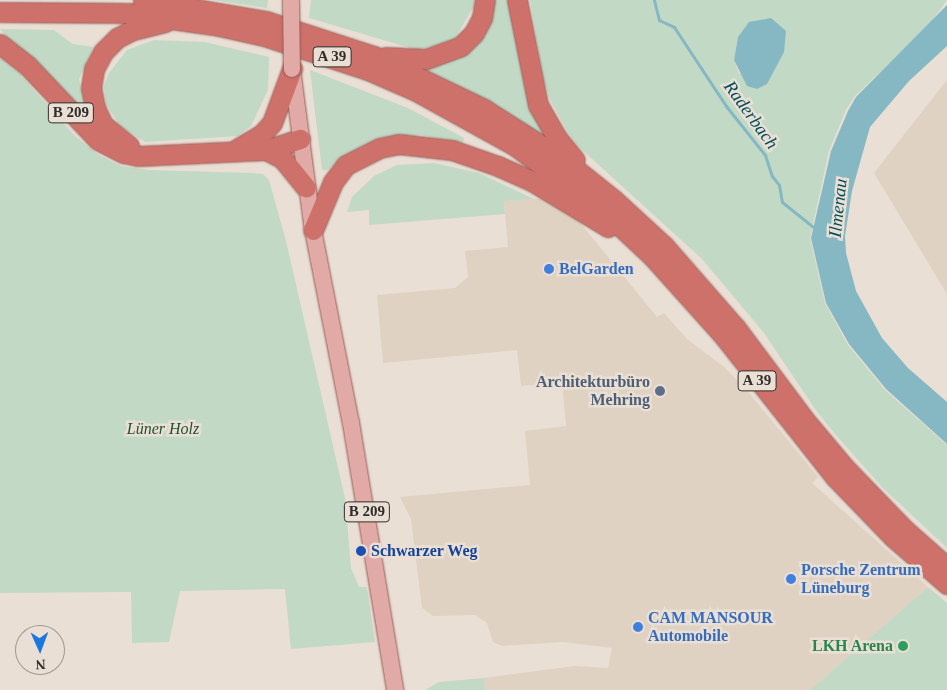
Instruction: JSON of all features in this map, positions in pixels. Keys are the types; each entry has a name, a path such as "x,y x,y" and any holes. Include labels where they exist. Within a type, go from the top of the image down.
{"highway":[{"name":"A 39","path":"143,0 266,21 374,56 484,109 595,184 652,235 698,282 845,468 904,529 947,567"},
{"name":"A 39","path":"374,56 426,59 446,54 461,46 474,33 482,18 485,0"},
{"path":"518,0 538,105 557,138 595,184"},
{"name":"A 39","path":"0,12 79,11 178,19 264,36 316,51 416,91 507,140 603,210 652,256 723,335 792,427 840,483 892,537 947,584"},
{"path":"156,156 121,141 103,125 94,108 91,88 94,69 103,52 117,38 133,30 178,19"},
{"name":"B 209","path":"0,44 27,64 98,140 124,153 156,156 266,150 282,158 306,188"},
{"path":"234,151 262,134 272,123 292,69"},
{"path":"266,150 300,139"},
{"path":"313,230 333,182 346,165 379,148 421,144 452,150 532,181 652,256"}],"main road":[{"name":"B 209","path":"291,0 292,69 306,188 351,423 394,683"}],"shaded area":[{"path":"947,80 947,294 874,173"},
{"path":"550,198 569,209 657,317 664,313 687,339 723,366 745,388 818,477 812,483 928,587 810,690 485,690 484,678 575,666 608,668 612,648 563,642 502,646 493,642 487,623 475,615 433,616 422,608 411,519 400,497 530,485 525,431 566,426 562,382 521,386 517,350 383,363 377,295 455,288 468,277 465,251 508,247 504,201"}],"green space":[{"path":"214,0 268,0 267,8"},
{"path":"311,0 474,0 474,6 454,40 417,50 309,18"},
{"path":"491,0 511,0 553,145 407,63 447,60"},
{"path":"530,0 947,0 929,25 855,96 846,110 829,151 810,238 825,303 848,345 885,390 947,445 947,548 882,487 835,434 815,409 764,333 702,259 579,147 567,131 550,100 543,77","holes":["738,37 784,52 776,65 739,74 734,60"]},
{"path":"0,29 54,30 73,44 93,47 79,79 85,105 81,116"},
{"path":"154,40 205,42 269,57 268,90 251,126 238,136 145,142 120,126 106,104 104,86 109,73 127,50"},
{"name":"Lüner Holz","path":"0,58 19,73 74,135 97,154 121,166 149,170 263,174 269,180 286,241 345,498 351,568 359,587 366,587 375,642 291,649 285,589 180,591 169,642 132,643 131,592 0,593"},
{"path":"310,70 408,108 464,138 463,143 422,135 377,138 340,158 328,170 322,170"},
{"path":"434,163 479,173 534,199 504,201 505,214 369,225 369,210 347,212 352,197 374,176 397,165"},
{"name":"LKH Arena","path":"928,587 947,603 947,690 810,690"},
{"path":"484,678 485,690 425,690 439,682"}],"water":[{"name":"Ilmenau","path":"947,5 947,46 909,81 870,127 852,191 845,236 846,253 856,291 882,338 908,368 947,402 947,444 886,389 849,344 826,303 811,238 831,151 856,97"},
{"path":"771,18 786,31 784,52 767,84 757,89 747,86 734,60 738,37 749,22"}],"waterway":[{"name":"Raderbach","path":"654,0 659,20 674,27 726,106 765,155 772,176 779,185 782,202 817,230"}],"place":[{"name":"BelGarden","path":"549,269"},
{"name":"Architekturbüro Mehring","path":"660,391"},
{"name":"Schwarzer Weg","path":"361,551"},
{"name":"Porsche Zentrum Lüneburg","path":"791,579"},
{"name":"CAM MANSOUR Automobile","path":"638,627"},
{"name":"LKH Arena","path":"903,646"}]}
